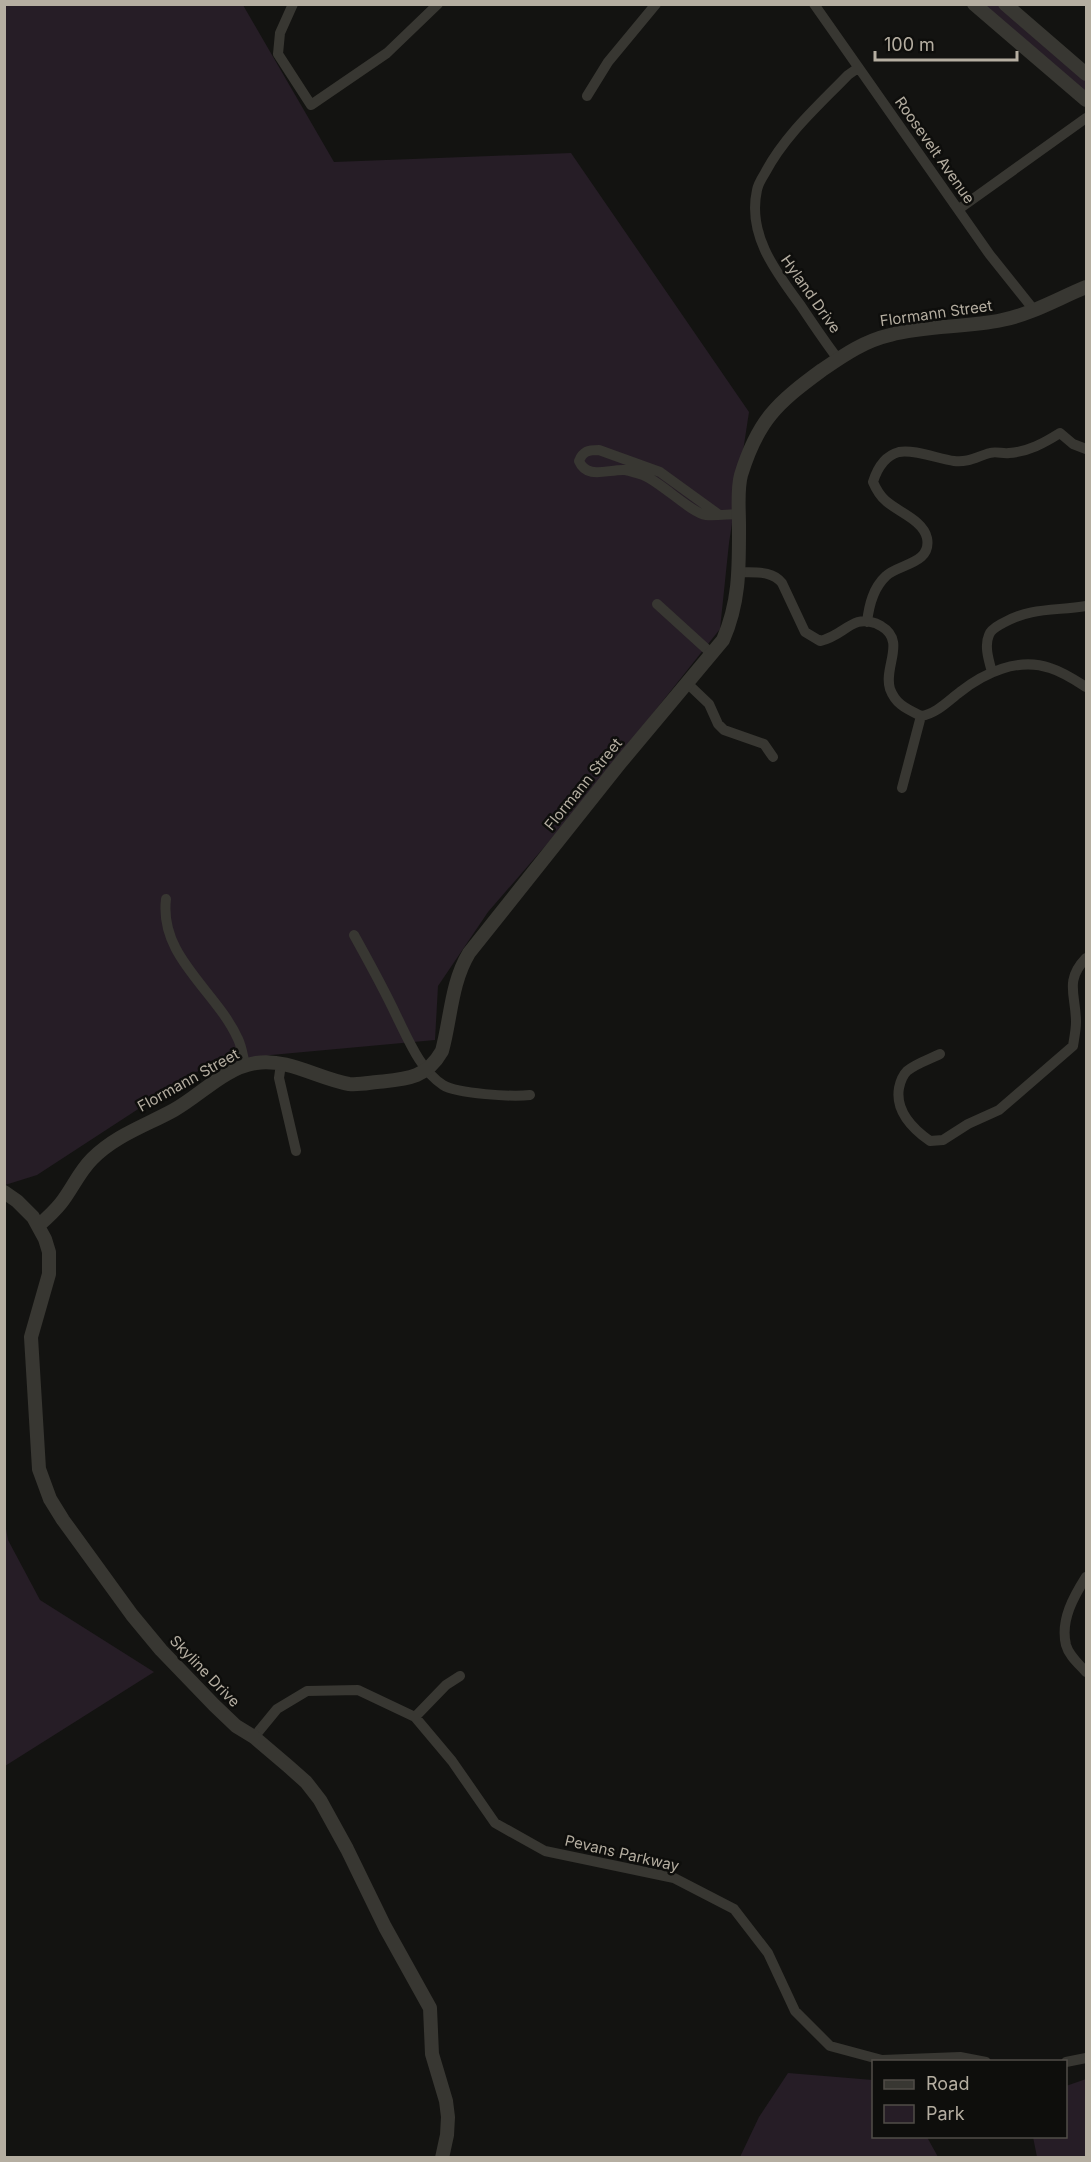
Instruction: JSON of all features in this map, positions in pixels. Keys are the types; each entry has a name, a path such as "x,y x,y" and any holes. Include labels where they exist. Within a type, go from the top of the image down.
{"street":[{"path":"293,4 280,33 278,54 311,105 387,53 416,28 438,4"},
{"path":"587,96 608,62 656,4"},
{"name":"Roosevelt Avenue","path":"814,4 990,255 1034,310"},
{"path":"974,4 1086,100"},
{"path":"1005,4 1086,74"},
{"name":"Hyland Drive","path":"838,359 771,264 759,235 756,220 757,188 786,139 839,84 858,68"},
{"path":"959,209 1086,118"},
{"name":"Flormann Street","path":"38,1226 60,1205 92,1159 115,1140 175,1110 245,1065 257,1062 280,1064 350,1084 406,1079 428,1070 438,1060 442,1051 456,982 460,968 469,953 621,762 723,640 732,619 739,572 740,478 756,437 782,400 838,359 873,339 892,334 1003,320 1034,310 1086,287"},
{"path":"867,622 869,605 880,583 888,573 918,560 927,545 927,537 922,529 885,501 873,482 877,469 884,460 898,452 912,452 957,462 991,452 1009,453 1036,447 1060,434 1073,444 1086,449"},
{"path":"718,514 660,472 598,450 588,450 582,454 579,461 581,467 586,471 594,473 626,470 644,475 706,515 739,514"},
{"path":"739,572 769,573 777,577 805,632 820,640 833,638 859,622 882,626 890,633 894,642 888,681 891,690 900,706 921,716 935,711 969,685 992,672 1020,665 1047,667 1086,687"},
{"path":"657,604 712,654"},
{"path":"992,672 987,656 987,642 989,633 998,626 1031,611 1086,606"},
{"path":"688,684 709,705 724,730 764,744 773,758"},
{"path":"902,788 921,716"},
{"path":"166,899 164,912 166,928 179,956 210,995 239,1040 245,1065"},
{"path":"354,935 398,1017 411,1047 428,1070 444,1086 455,1090 517,1096 530,1095"},
{"path":"940,1054 907,1071 900,1082 898,1092 901,1109 909,1123 930,1141 944,1140 968,1124 999,1110 1073,1047 1076,1023 1072,985 1077,969 1086,958"},
{"path":"280,1064 279,1078 296,1151"},
{"name":"Skyline Drive","path":"4,1192 27,1210 38,1226 45,1239 50,1262 46,1288 37,1311 31,1337 39,1469 50,1499 118,1596 161,1650 236,1726 254,1737 306,1782 320,1800 347,1849 384,1927 430,2008 432,2054 446,2101 448,2117 442,2157"},
{"path":"1086,1577 1072,1600 1066,1620 1066,1644 1074,1659 1086,1672"},
{"path":"415,1717 446,1685 460,1676"},
{"name":"Pevans Parkway","path":"254,1737 277,1708 307,1691 357,1690 415,1717 452,1761 495,1823 545,1851 674,1878 734,1909 768,1953 795,2011 830,2046 882,2060 960,2057 980,2060"},
{"path":"1067,2062 1086,2058"}],"green space":[{"path":"5,5 243,5 334,162 571,153 749,412 729,543 720,629 572,815 488,912 438,986 435,1040 271,1055 195,1072 37,1175 5,1185"},
{"path":"983,5 1000,5 1086,78 1086,93"},
{"path":"4,1517 8,1540 40,1600 154,1672 5,1766"},
{"path":"788,2073 872,2080 872,2138 928,2138 938,2157 740,2157 759,2117"},
{"path":"1086,2079 1086,2157 1037,2157 1033,2138 1067,2138 1067,2086"}]}
